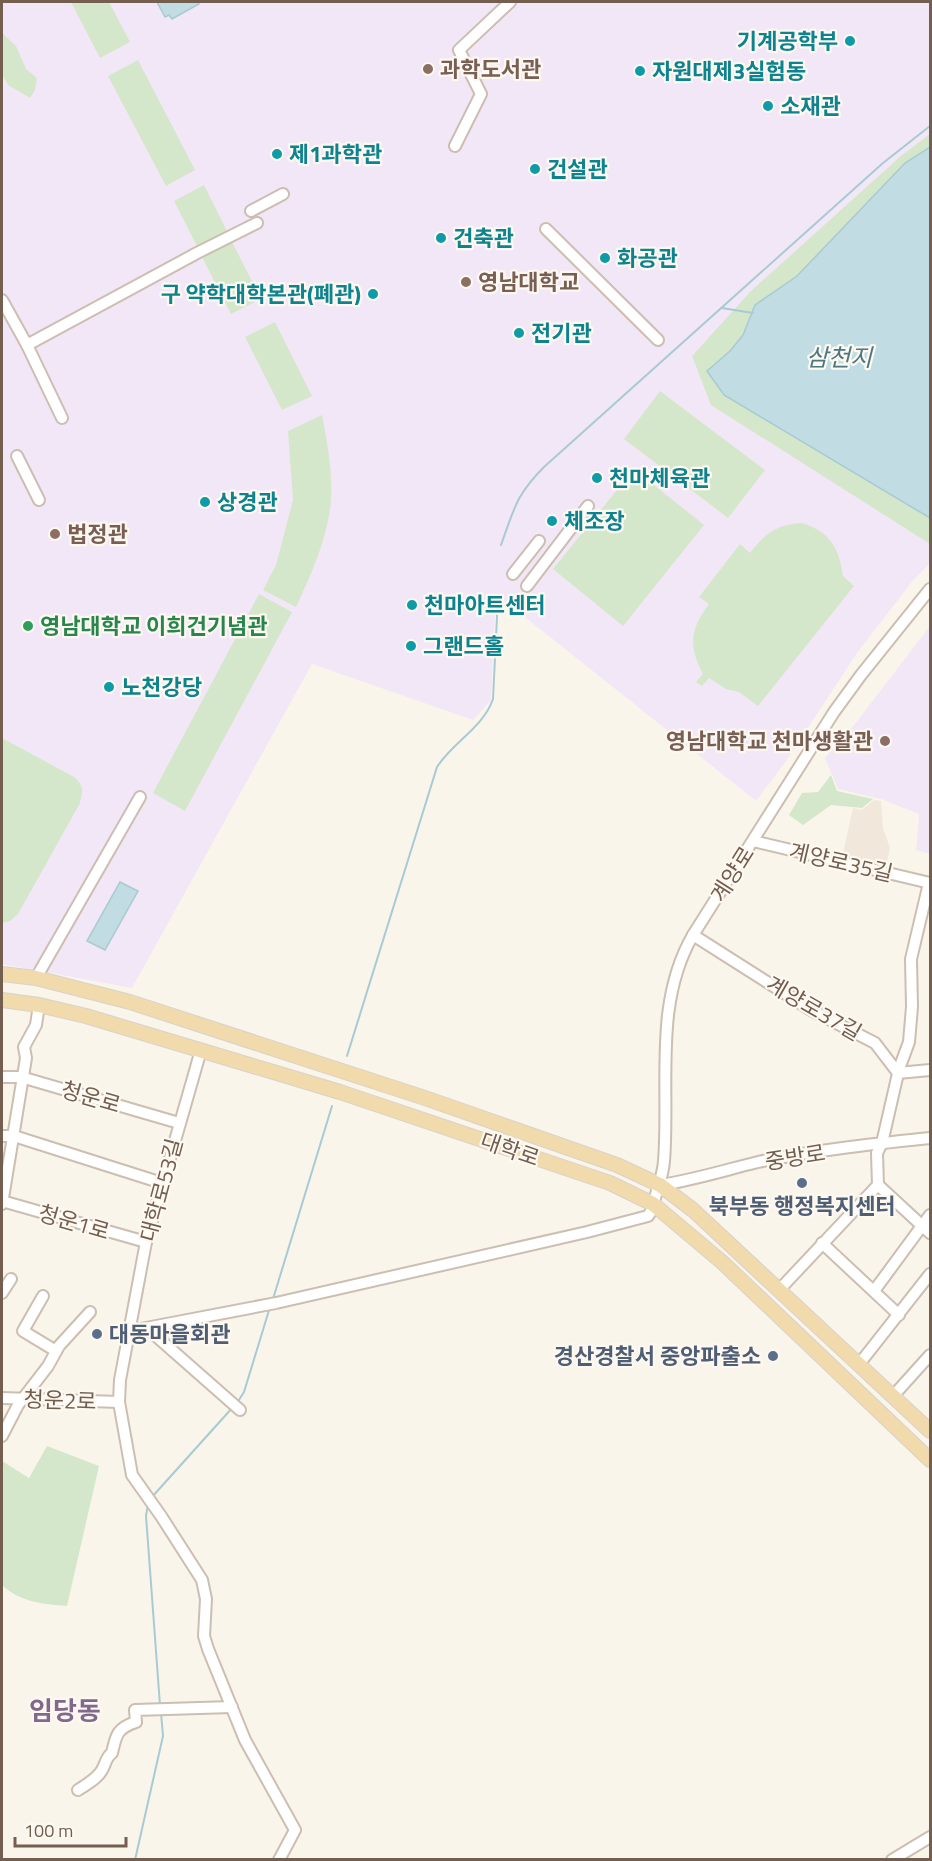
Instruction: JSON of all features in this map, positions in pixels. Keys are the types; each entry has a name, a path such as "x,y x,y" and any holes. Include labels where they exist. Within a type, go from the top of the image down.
{"main road":[{"path":"2,974 36,978 130,1002 414,1095 617,1165 660,1185 691,1208 929,1428"},
{"name":"대학로","path":"2,1000 39,1005 86,1016 351,1096 610,1183 653,1204 722,1262 930,1460"}],"street":[{"path":"455,146 481,94 459,50 510,2"},
{"path":"251,212 284,194"},
{"path":"27,345 257,223"},
{"path":"546,230 658,340"},
{"path":"2,300 27,345 62,418"},
{"path":"17,456 39,500"},
{"path":"527,586 588,506"},
{"path":"513,574 539,541"},
{"name":"계양로","path":"653,1204 660,1185 664,1162 669,1001 675,974 693,935 834,712 930,589"},
{"path":"36,978 140,797"},
{"name":"계양로35길","path":"753,841 930,883 911,959 912,1007 909,1042 898,1073 882,1143 877,1154 878,1185"},
{"name":"계양로37길","path":"693,935 811,1010 875,1043 898,1073"},
{"path":"2,1202 14,1136 21,1077 26,1058 24,1047 36,1025 39,1005"},
{"name":"대학로53길","path":"201,1050 146,1242 122,1371 119,1402 132,1475 202,1580 206,1599 204,1636 244,1740 295,1830 279,1860"},
{"path":"898,1073 930,1070"},
{"name":"청운로","path":"2,1077 21,1077 179,1123"},
{"path":"2,1136 14,1136 162,1183"},
{"name":"중방로","path":"660,1185 693,1180 759,1162 930,1137"},
{"path":"780,1289 878,1185 926,1230"},
{"name":"청운1로","path":"2,1202 146,1242"},
{"path":"130,1332 587,1232 648,1216 653,1204"},
{"path":"874,1291 926,1230 930,1215"},
{"path":"822,1243 899,1316"},
{"path":"860,1363 930,1274"},
{"path":"2,1293 11,1279"},
{"path":"43,1296 23,1331 56,1351"},
{"path":"2,1436 22,1398 48,1366 66,1337 90,1312"},
{"path":"148,1329 236,1406"},
{"path":"894,1395 930,1355"},
{"name":"청운2로","path":"2,1398 119,1402"},
{"path":"78,1790 95,1779 103,1770 108,1755 112,1753 116,1734 125,1725 135,1722 135,1710 232,1707"},
{"path":"892,1860 930,1837"}],"shaded area":[{"name":"영남대학교","path":"2,2 930,2 930,563 911,583 857,653 786,761 756,801 496,594 491,700 473,720 312,664 132,988 2,964"},
{"name":"영남대학교 천마생활관","path":"930,626 930,854 916,850 919,814 881,799 838,789 825,758 855,724"},
{"path":"874,800 881,801 883,828 890,848 887,862 880,861 875,866 842,858 853,808 862,810"}],"green space":[{"path":"71,2 109,2 130,42 100,58"},
{"path":"2,33 16,46 26,69 37,78 35,90 30,98 8,85 2,74"},
{"path":"138,60 195,170 166,186 108,76"},
{"name":"삼천지","path":"930,134 930,544 711,405 692,356 751,291 902,155"},
{"path":"204,185 228,233 198,248 174,201"},
{"path":"232,242 261,299 231,314 202,257"},
{"path":"275,322 312,396 282,410 245,337"},
{"path":"660,391 765,470 728,518 624,439"},
{"path":"322,415 331,478 331,503 320,551 296,607 263,590 276,565 293,500 288,431"},
{"path":"634,469 704,525 623,626 553,569"},
{"path":"802,523 820,531 831,542 839,557 843,576 854,586 758,706 739,692 726,689 709,678 702,686 696,682 703,674 695,654 693,638 698,622 709,604 699,597 740,544 750,553 772,531 785,525"},
{"path":"259,594 292,612 185,811 153,793"},
{"path":"2,738 74,777 80,783 82,790 79,805 18,914 10,921 2,923"},
{"path":"831,775 837,791 873,799 862,808 831,805 803,825 789,815 802,793 818,792"},
{"path":"47,1446 99,1466 67,1606 24,1599 2,1585 2,1461 29,1478"}],"water":[{"path":"157,2 198,2 199,4 172,19 169,15 165,17"},
{"name":"삼천지","path":"930,147 930,518 724,395 707,371 730,351 743,335 755,305 797,276 905,163"},
{"path":"120,882 138,891 105,950 87,941"}],"waterway":[{"path":"501,545 522,494 544,467 883,163 930,126"},
{"path":"722,308 753,313"},
{"path":"347,1056 437,767 475,727 493,699 498,596"},
{"path":"273,1299 332,1106"},
{"path":"237,1403 244,1392 270,1307"},
{"path":"152,1497 233,1407"},
{"path":"148,1504 146,1516 160,1705"},
{"path":"135,1860 163,1736 161,1713"}],"place":[{"name":"기계공학부","path":"850,41"},
{"name":"과학도서관","path":"428,69"},
{"name":"자원대제3실험동","path":"640,71"},
{"name":"소재관","path":"768,106"},
{"name":"제1과학관","path":"277,154"},
{"name":"건설관","path":"535,169"},
{"name":"건축관","path":"441,238"},
{"name":"화공관","path":"605,258"},
{"name":"영남대학교","path":"466,282"},
{"name":"구 약학대학본관(폐관)","path":"373,294"},
{"name":"전기관","path":"519,333"},
{"name":"천마체육관","path":"597,478"},
{"name":"상경관","path":"205,502"},
{"name":"체조장","path":"552,521"},
{"name":"법정관","path":"55,534"},
{"name":"천마아트센터","path":"412,605"},
{"name":"영남대학교 이희건기념관","path":"28,626"},
{"name":"그랜드홀","path":"411,646"},
{"name":"노천강당","path":"109,687"},
{"name":"영남대학교 천마생활관","path":"885,741"},
{"name":"북부동 행정복지센터","path":"802,1183"},
{"name":"대동마을회관","path":"97,1334"},
{"name":"경산경찰서 중앙파출소","path":"773,1356"}],"district":[{"name":"임당동","path":"65,1711"}]}
